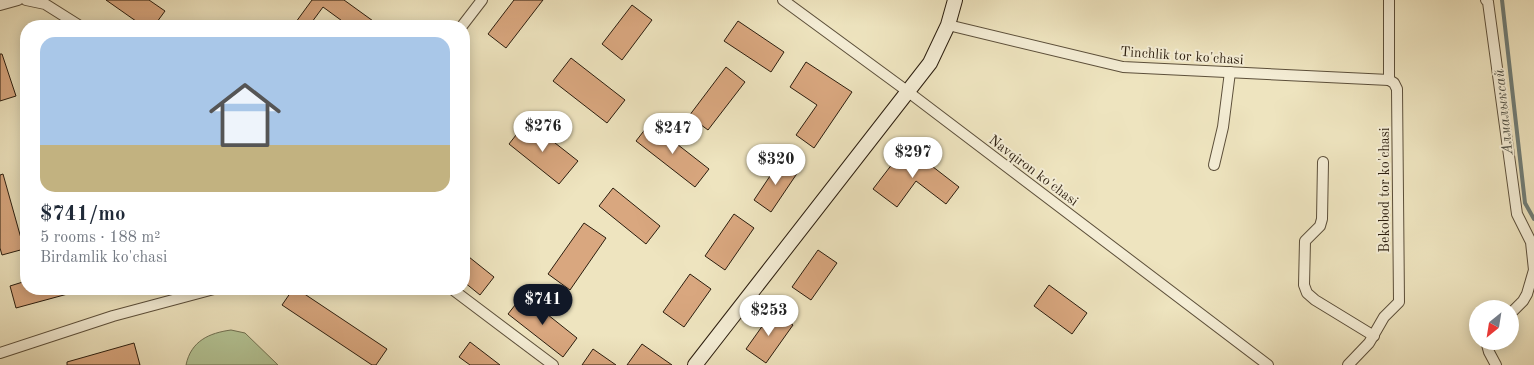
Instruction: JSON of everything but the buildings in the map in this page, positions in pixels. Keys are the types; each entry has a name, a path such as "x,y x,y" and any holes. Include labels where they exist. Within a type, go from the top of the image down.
{"main road":[{"path":"695,365 930,63 948,25 955,0"}],"street":[{"path":"0,5 18,0"},
{"path":"26,0 46,4 71,20"},
{"path":"467,20 482,0"},
{"name":"Navqiron ko'chasi","path":"782,0 907,91 1268,365"},
{"name":"Bekobod tor ko'chasi","path":"1348,365 1369,343 1384,317 1399,302 1397,89 1390,80 1389,0"},
{"path":"1486,0 1488,2 1517,214 1531,242 1534,270 1527,294 1519,306"},
{"name":"Tinchlik tor ko'chasi","path":"948,25 1123,67 1390,80"},
{"path":"1214,166 1223,127 1230,72"},
{"path":"1323,162 1322,218 1320,226 1305,240 1304,285 1307,293 1315,300 1374,336"},
{"path":"0,353 113,316 192,295"},
{"path":"460,295 553,365"},
{"path":"1488,350 1496,365"}],"green space":[{"path":"231,330 245,333 278,365 186,365 192,350 202,340 215,333"}],"waterway":[{"name":"Алмалыксай","path":"1502,0 1525,203 1534,219"}]}
